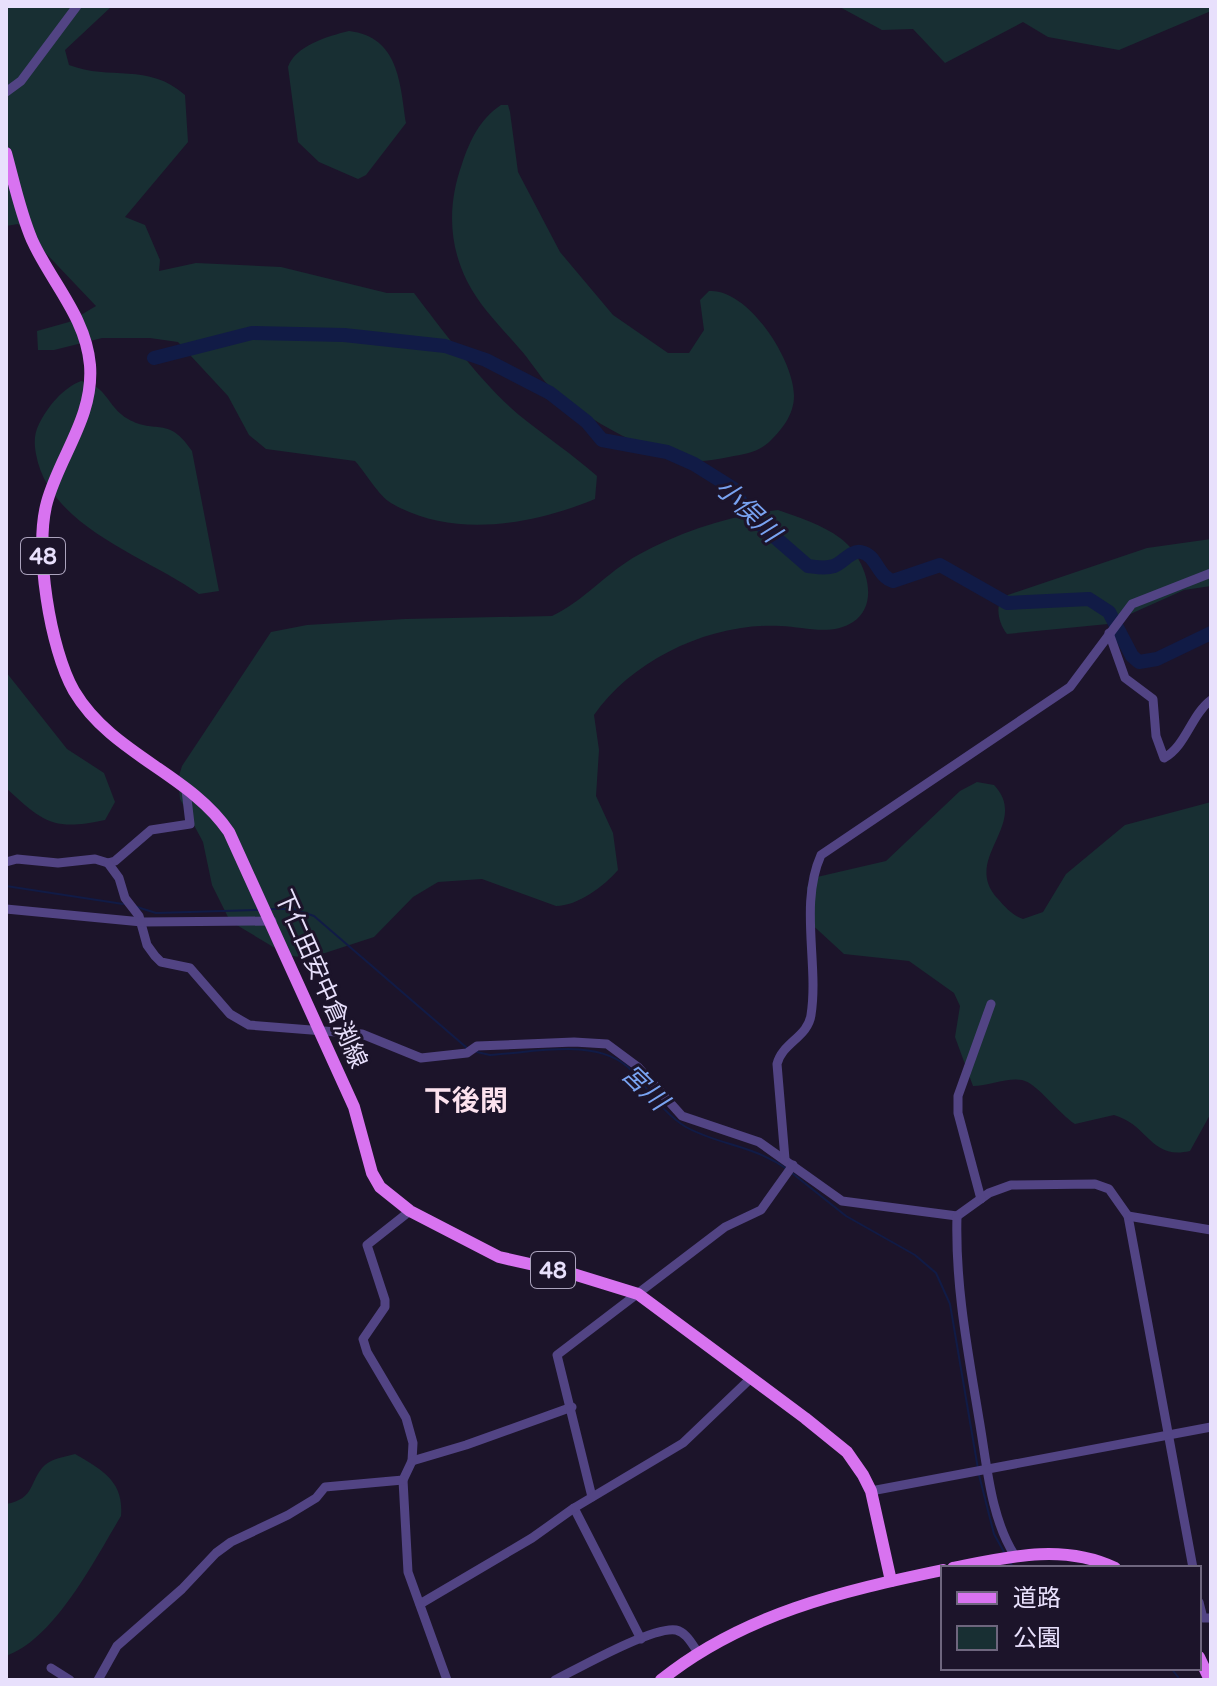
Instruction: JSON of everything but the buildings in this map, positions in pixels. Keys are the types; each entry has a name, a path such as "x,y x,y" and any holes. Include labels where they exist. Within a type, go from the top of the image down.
{"main road":[{"name":"下仁田安中倉渕線","path":"6,153 32,239 80,326 88,352 87,406 50,494 44,521 42,553 61,660 74,690 100,725 121,745 201,799 221,821 264,903 354,1107 372,1173 390,1197 410,1211 499,1257 570,1273 638,1294 847,1452 871,1491 891,1581"},
{"path":"963,1566 1014,1556 1062,1554 1107,1566"},
{"path":"661,1680 697,1651 795,1606 941,1570"}],"street":[{"path":"6,92 21,81 77,6"},
{"path":"592,1497 557,1355 725,1227 761,1210 782,1181 789,1162 777,1064 779,1054 802,1033 811,1017 812,913 821,855 1051,702 1080,676 1132,604 1211,573"},
{"path":"1109,633 1125,678 1153,699 1156,736 1164,758 1180,743 1197,711 1211,700"},
{"path":"108,863 121,858 151,830 190,824 186,790"},
{"path":"6,862 17,859 58,863 95,859 108,863 119,878 125,898 133,905 147,945 155,956 161,962 190,968 230,1014 249,1025 377,1038 421,1058 471,1050 574,1042 607,1044 638,1067 682,1116 759,1142 842,1201 957,1216 981,1199 1011,1185 1095,1184 1109,1189 1128,1216 1193,1566"},
{"path":"6,909 140,919 271,919"},
{"path":"981,1199 958,1113 958,1096 991,1004"},
{"path":"410,1211 367,1245 385,1307 363,1339 367,1352 406,1418 413,1443 412,1461 403,1480 404,1547 408,1572 447,1680"},
{"path":"957,1216 959,1283 986,1469 1003,1539 1014,1556"},
{"path":"1128,1216 1211,1230"},
{"path":"420,1604 683,1443 750,1379"},
{"path":"412,1461 572,1407"},
{"path":"871,1491 1211,1427"},
{"path":"95,1679 117,1646 231,1542 288,1515 316,1498 325,1487 403,1480"},
{"path":"574,1508 641,1639"},
{"path":"555,1680 641,1639 678,1630 697,1651"},
{"path":"51,1668 70,1680"}],"green space":[{"path":"6,6 112,6 65,50 69,65 84,70 143,75 171,85 185,95 188,142 125,217 145,225 160,260 159,271 196,263 281,267 387,293 414,293 505,403 597,476 595,499 545,516 519,521 466,524 440,521 391,503 355,461 266,449 249,435 228,396 178,342 150,338 102,338 54,350 38,350 37,331 69,322 96,306 18,224 6,226"},
{"path":"838,6 1211,6 1211,11 1119,50 1048,37 1023,22 945,63 913,29 882,30"},
{"path":"349,31 366,35 387,52 399,78 406,123 366,175 358,179 319,162 298,142 288,67 305,48"},
{"path":"501,105 508,105 510,112 518,172 560,252 613,315 668,353 689,353 704,330 700,300 709,291 724,293 739,301 766,329 786,364 794,396 786,422 768,443 745,454 693,461 637,443 562,398 484,308 472,290 456,252 452,208 457,179 472,138 487,117"},
{"path":"81,381 96,387 128,419 146,426 169,429 184,440 192,451 219,591 199,594 102,537 60,501 45,479 35,450 37,428 57,398"},
{"path":"778,510 826,529 848,545 866,578 867,603 853,622 836,629 755,626 702,638 652,661 610,695 594,715 599,750 596,796 613,833 618,870 598,888 573,903 556,906 482,879 438,882 413,897 374,937 325,953 298,957 285,954 230,921 212,885 203,842 180,799 178,779 182,766 271,632 307,625 405,619 552,616 654,546 706,526"},
{"path":"1211,539 1211,586 1184,590 1108,624 1007,634 1002,626 998,611 1002,597 1147,548"},
{"path":"6,672 67,749 104,773 115,802 105,820 73,825 51,821 30,809 6,788"},
{"path":"977,782 994,785 1003,799 1005,814 990,856 988,884 1007,908 1023,919 1043,912 1066,874 1125,825 1211,802 1211,1113 1190,1151 1166,1151 1135,1126 1114,1115 1075,1124 1022,1080 973,1086 955,1037 960,1006 954,993 909,961 844,954 807,920 807,887 817,877 886,861 960,791"},
{"path":"75,1454 110,1478 119,1494 121,1516 57,1616 24,1647 6,1656 6,1504 22,1498 48,1463"}],"waterway":[{"name":"小俣川","path":"154,358 252,333 344,335 445,346 486,360 550,393 587,422 602,440 667,452 694,464 734,489 746,512 808,566 831,567 861,552 893,581 940,565 1007,603 1089,599 1109,612 1132,656 1139,662 1157,659 1211,633"},
{"name":"宮川","path":"6,886 123,904"},
{"name":"宮川","path":"137,907 156,913 258,910"},
{"name":"宮川","path":"268,909 293,909 314,916 467,1048"},
{"name":"宮川","path":"477,1052 490,1055 564,1049 601,1053 631,1070 663,1108 686,1127 761,1155 787,1169"},
{"name":"宮川","path":"792,1173 846,1216 915,1255 936,1273 950,1304 978,1469"},
{"name":"宮川","path":"979,1475 994,1534 1004,1552"},
{"name":"宮川","path":"1009,1561 1013,1566"},
{"name":"宮川","path":"1173,1670 1178,1677"}],"district":[{"name":"下後閑","path":"466,1100"}]}
